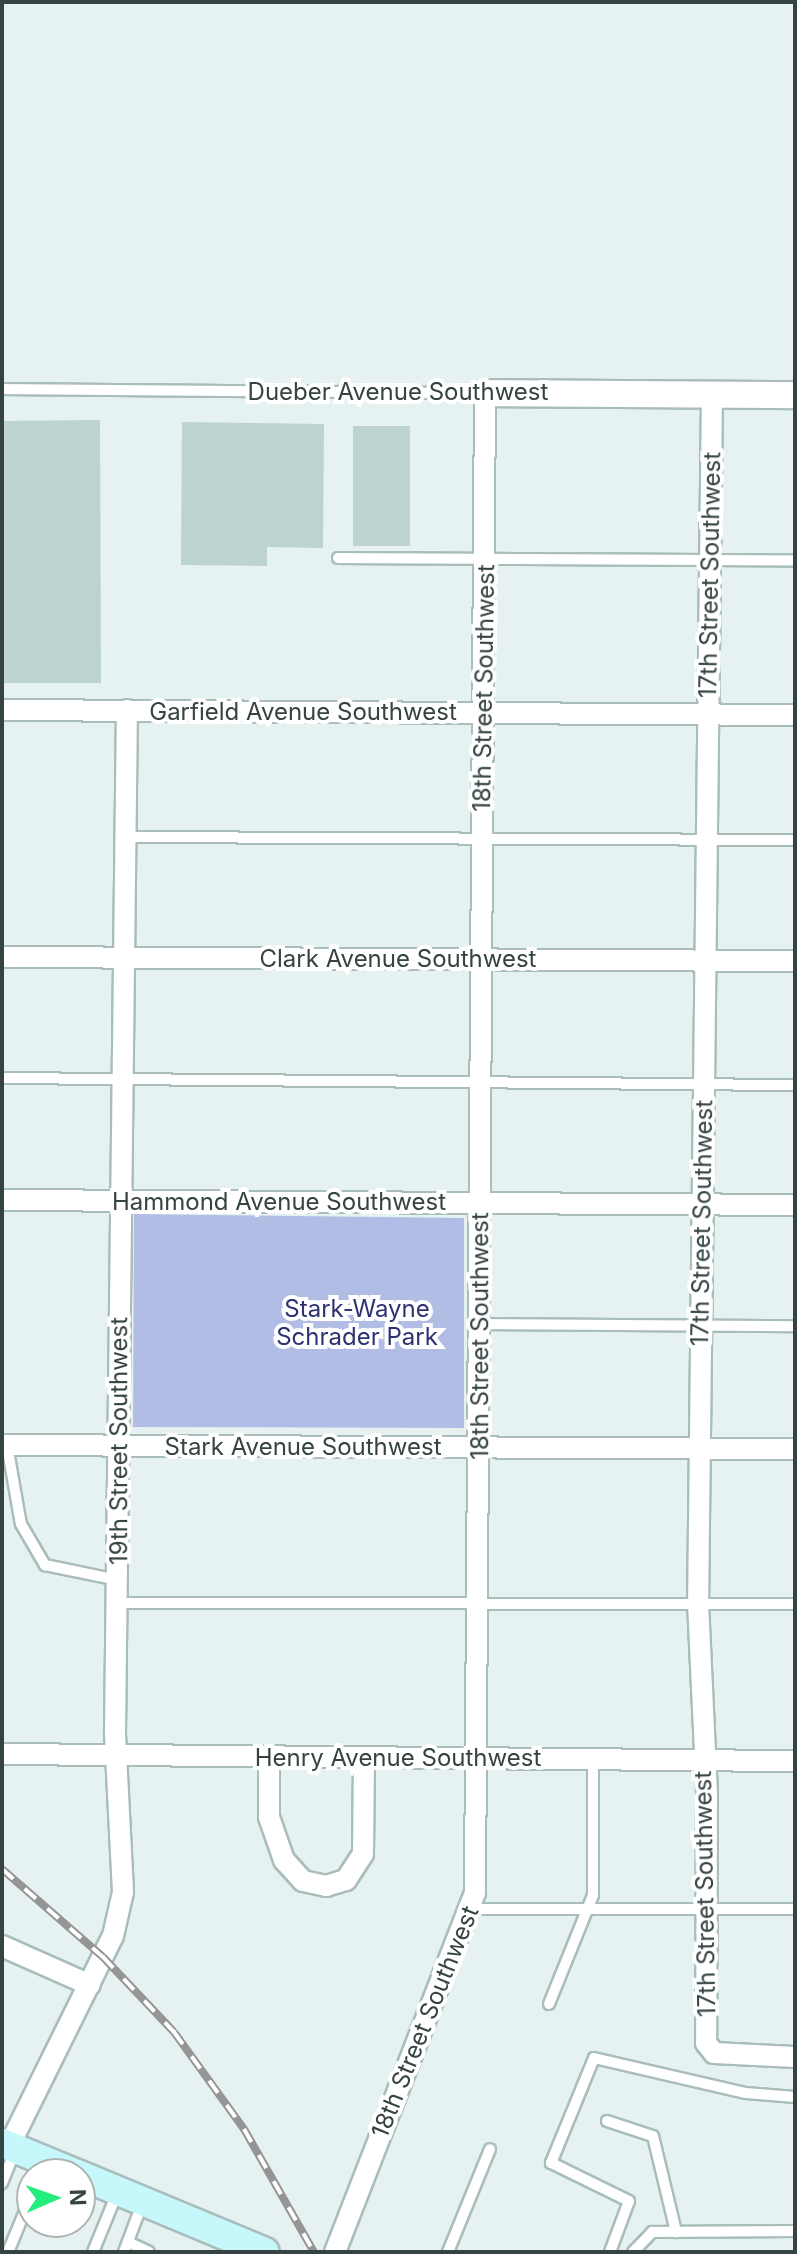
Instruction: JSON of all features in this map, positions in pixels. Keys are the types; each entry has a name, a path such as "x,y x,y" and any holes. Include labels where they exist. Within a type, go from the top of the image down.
{"main road":[{"path":"9,2146 28,2158"},
{"path":"96,2182 265,2252"}],"street":[{"name":"Dueber Avenue Southwest","path":"485,393 795,395"},
{"name":"18th Street Southwest","path":"335,2252 472,1909 478,1603 485,393"},
{"name":"17th Street Southwest","path":"712,394 698,1603 709,2050 795,2057"},
{"name":"Garfield Avenue Southwest","path":"2,710 795,715"},
{"name":"19th Street Southwest","path":"9,2146 90,1985 122,1904 116,1756 127,710"},
{"name":"Clark Avenue Southwest","path":"2,957 795,961"},
{"name":"Hammond Avenue Southwest","path":"2,1200 795,1205"},
{"name":"Stark Avenue Southwest","path":"4,1445 795,1449"},
{"name":"Henry Avenue Southwest","path":"2,1754 795,1761"},
{"path":"269,1757 269,1817 284,1860 297,1876 326,1886 346,1880 363,1854 364,1757"},
{"path":"2,1946 90,1985"}],"lane":[{"name":"Dueber Avenue Southwest","path":"2,389 485,393"},
{"path":"338,558 795,560"},
{"path":"126,837 795,840"},
{"path":"2,1078 795,1085"},
{"path":"480,1324 795,1326"},
{"path":"4,1445 21,1524 45,1565 118,1580"},
{"path":"118,1603 795,1604"},
{"path":"549,2004 593,1895 593,1759"},
{"path":"472,1909 795,1909"},
{"path":"610,2252 629,2201 551,2163 594,2058 746,2093 795,2097"},
{"path":"607,2121 653,2136 676,2232"},
{"path":"2,2183 9,2146"},
{"path":"448,2252 490,2149"},
{"path":"131,2197 126,2247 149,2252"},
{"path":"93,2252 131,2197"},
{"path":"633,2252 652,2232 795,2231"},
{"path":"8,2252 16,2233"}],"green space":[{"name":"Stark-Wayne Schrader Park","path":"134,1214 464,1218 464,1428 133,1427"}],"building":[{"path":"100,420 101,683 2,683 2,421"},
{"path":"182,422 324,424 323,548 267,547 267,566 181,565"},
{"path":"353,426 410,426 410,546 353,546"}],"railway":[{"path":"2,1869 103,1957 174,2032 244,2129 314,2252"}]}
